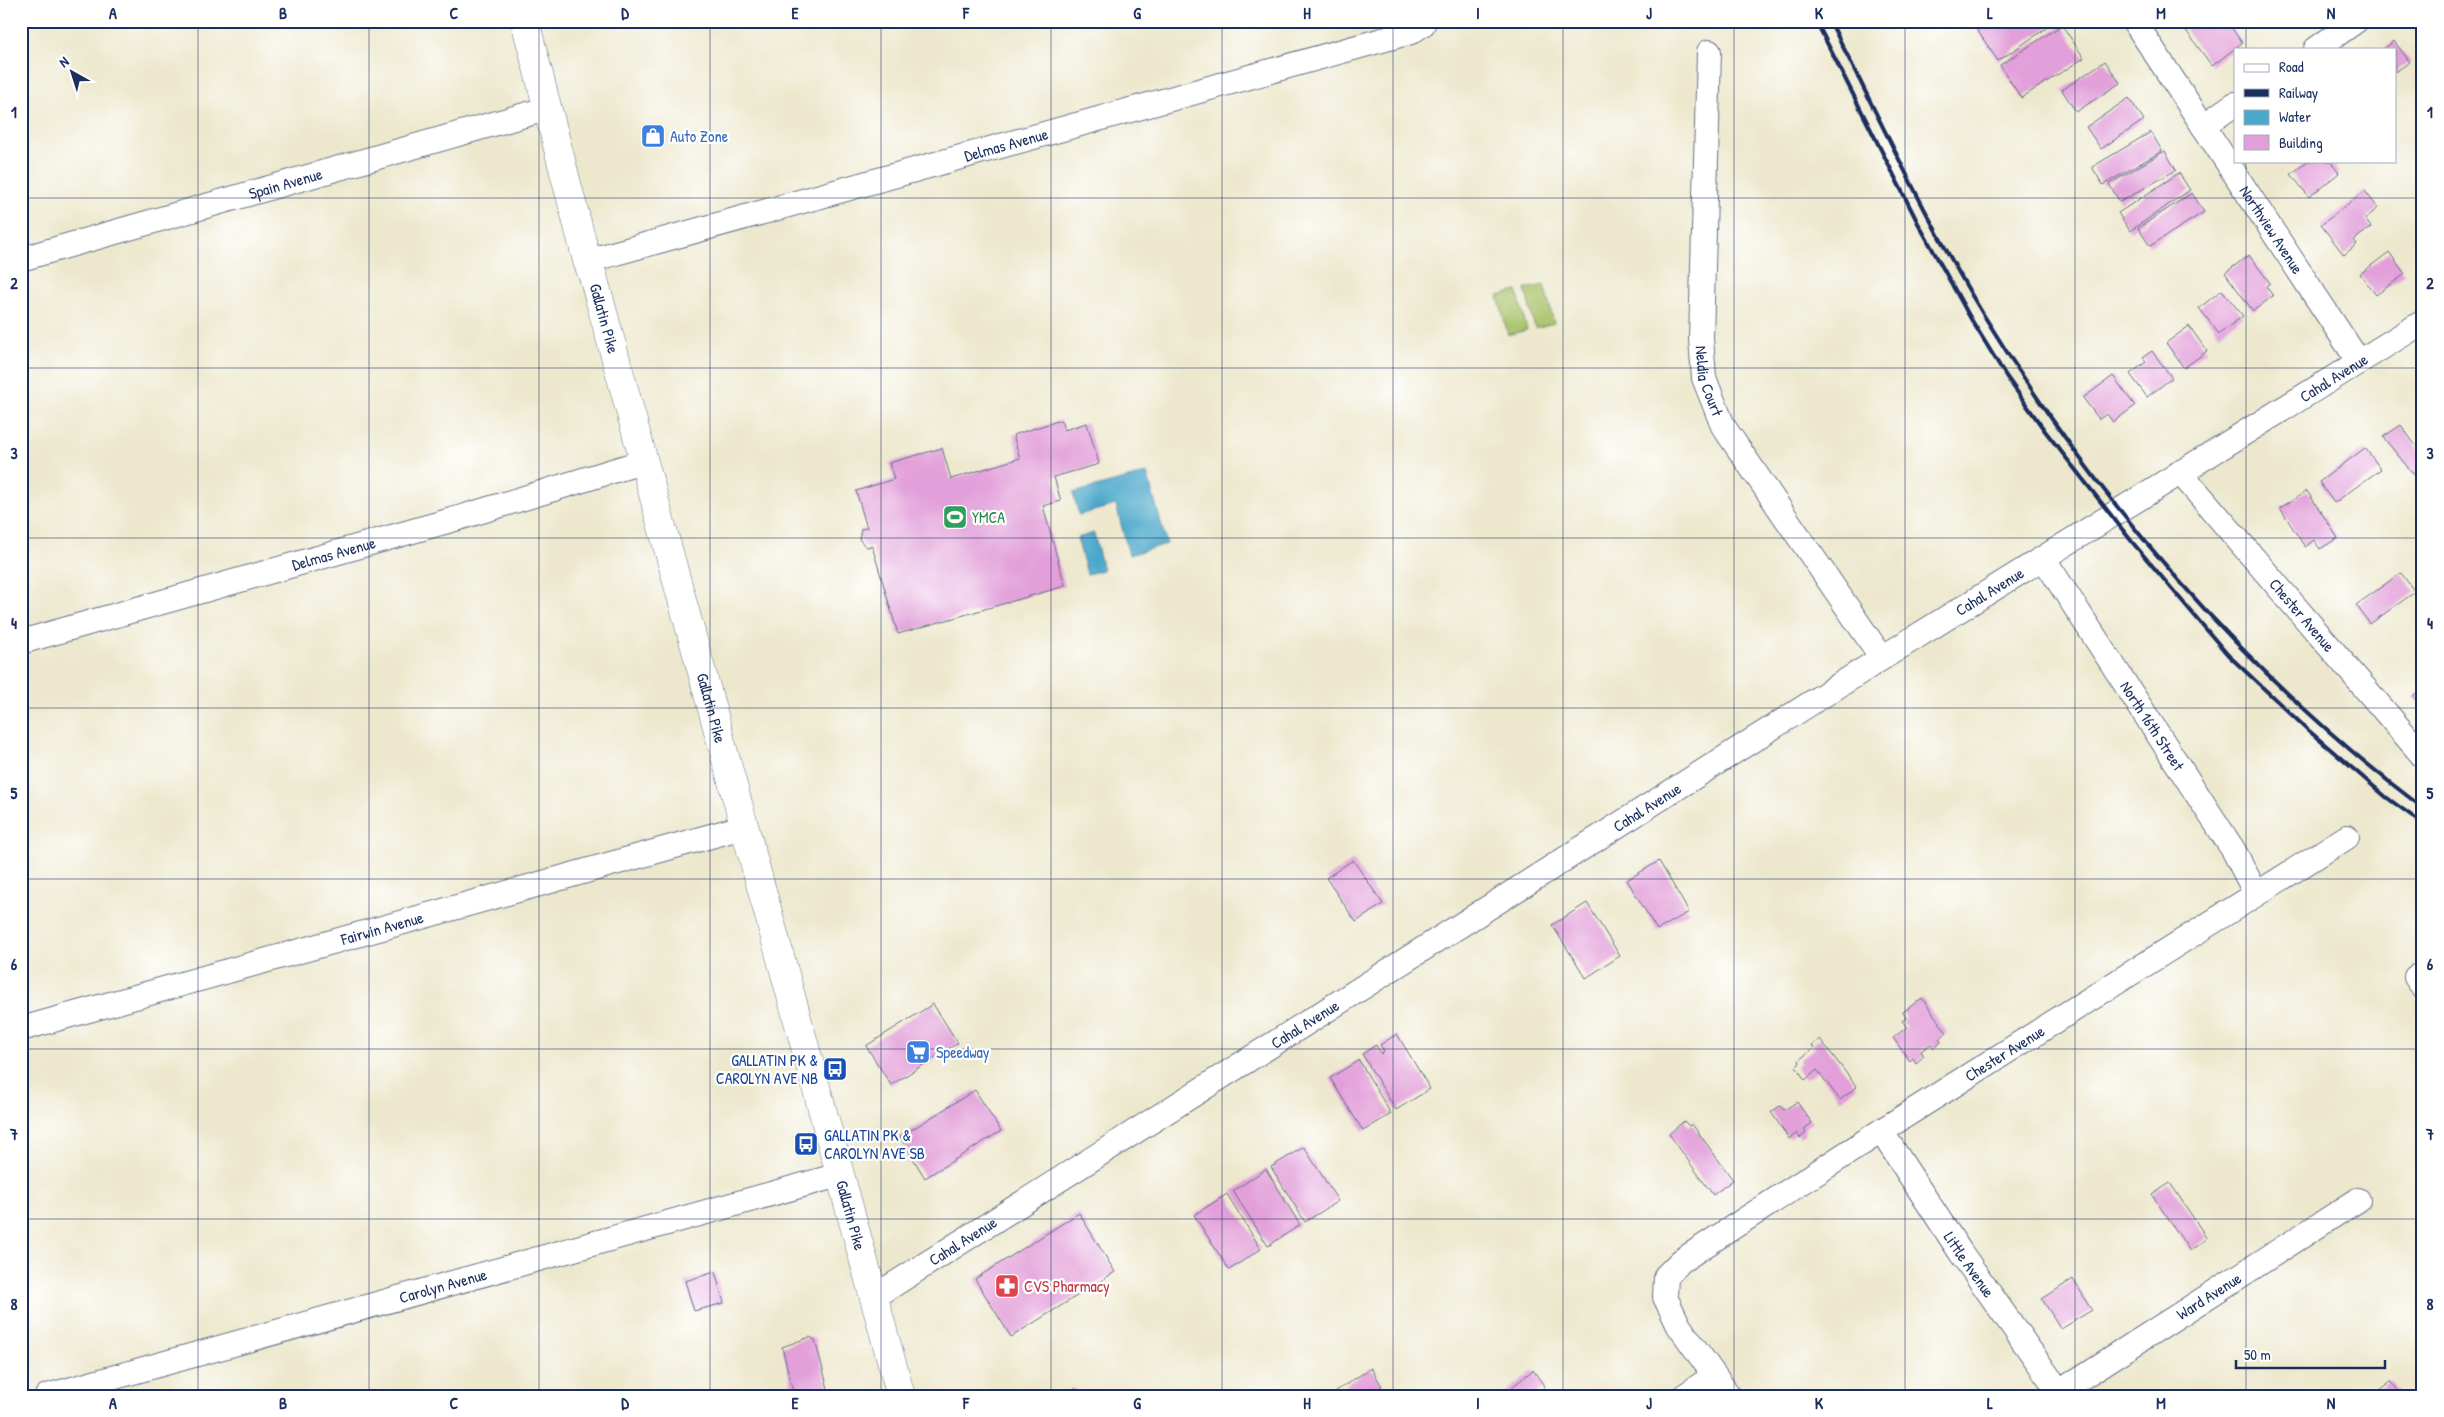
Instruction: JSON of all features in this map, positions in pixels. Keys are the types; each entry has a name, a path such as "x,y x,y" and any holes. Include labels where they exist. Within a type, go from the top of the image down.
{"main road":[{"name":"Gallatin Pike","path":"525,21 587,261 593,276 646,461 743,827 901,1396"}],"street":[{"name":"Northview Avenue","path":"2134,21 2359,362"},
{"path":"2317,48 2356,21"},
{"name":"Delmas Avenue","path":"587,261 1411,32 1423,23"},
{"name":"Neldia Court","path":"1709,52 1701,339 1704,378 1723,426 1882,658"},
{"path":"2203,126 2234,105"},
{"name":"Spain Avenue","path":"21,259 549,108"},
{"name":"Cahal Avenue","path":"874,1297 1882,658 2423,322"},
{"name":"Delmas Avenue","path":"21,642 462,517 646,461"},
{"name":"Chester Avenue","path":"2180,472 2423,756"},
{"name":"North 16th Street","path":"2044,559 2234,851 2256,894"},
{"name":"Fairwin Avenue","path":"21,1029 743,827"},
{"name":"Chester Avenue","path":"1714,1376 1679,1326 1665,1297 1666,1276 1681,1261 1881,1131 2347,837"},
{"name":"Little Avenue","path":"1881,1131 1961,1253 2061,1394"},
{"name":"Carolyn Avenue","path":"47,1396 839,1175"},
{"name":"Ward Avenue","path":"2061,1394 2358,1200"},
{"path":"1684,1396 1714,1376 1729,1396"}],"green space":[{"path":"1544,285 1554,323 1535,328 1525,289"},
{"path":"1517,291 1527,330 1508,335 1498,296"}],"water":[{"path":"1147,473 1167,544 1129,555 1116,505 1079,515 1073,493"},
{"path":"1094,533 1103,570 1087,574 1077,538"}],"building":[{"path":"1984,21 2057,21 1998,61 1975,27"},
{"path":"2188,21 2227,21 2242,43 2212,66 2182,25"},
{"path":"2062,25 2084,58 2021,98 2000,65"},
{"path":"2394,41 2410,62 2396,71 2396,48 2385,48"},
{"path":"2105,61 2120,83 2076,112 2062,90"},
{"path":"2129,98 2144,120 2101,149 2086,127"},
{"path":"2151,132 2162,151 2103,185 2092,167"},
{"path":"2165,151 2176,170 2120,202 2109,184"},
{"path":"2307,162 2331,162 2339,173 2309,197 2291,174"},
{"path":"2179,173 2190,190 2130,231 2118,213"},
{"path":"2365,191 2378,208 2365,219 2371,227 2354,240 2357,244 2344,255 2321,225"},
{"path":"2192,193 2204,212 2150,246 2138,228"},
{"path":"2389,252 2405,274 2376,295 2360,274"},
{"path":"2249,255 2270,283 2266,286 2273,296 2253,311 2225,273"},
{"path":"2222,290 2243,316 2219,334 2199,308"},
{"path":"2189,326 2207,351 2184,368 2166,343"},
{"path":"2152,351 2172,378 2147,397 2130,374 2146,362 2143,357"},
{"path":"2113,376 2135,406 2113,422 2107,414 2099,419 2083,398"},
{"name":"YMCA","path":"1061,420 1064,430 1087,423 1099,464 1054,477 1061,501 1043,506 1065,586 898,634 872,546 866,547 859,539 861,529 867,528 856,491 894,479 889,463 942,448 951,479 1020,458 1013,435"},
{"path":"2401,425 2423,456 2423,471 2415,476 2383,437"},
{"path":"2365,448 2381,469 2334,503 2319,482"},
{"path":"2307,491 2338,538 2320,549 2314,540 2305,547 2280,508"},
{"path":"2401,573 2415,592 2370,624 2356,605"},
{"path":"2423,689 2423,709 2413,696"},
{"path":"1353,860 1383,904 1356,922 1326,878"},
{"path":"1659,861 1689,912 1657,930 1627,880"},
{"path":"1587,903 1620,956 1586,978 1552,925"},
{"path":"1922,998 1947,1033 1939,1039 1941,1042 1934,1048 1931,1044 1921,1051 1924,1056 1916,1063 1913,1058 1910,1061 1893,1038 1907,1027 1902,1021 1906,1018 1903,1012"},
{"path":"933,1004 958,1043 891,1085 866,1046"},
{"path":"1397,1034 1430,1089 1396,1110 1362,1054 1376,1045 1381,1054 1384,1051 1380,1045"},
{"path":"1820,1039 1857,1087 1840,1100 1817,1070 1805,1080 1796,1067 1800,1063 1799,1060 1814,1048 1812,1045"},
{"path":"1359,1060 1391,1114 1363,1131 1330,1078"},
{"path":"975,1090 1001,1131 925,1178 900,1137"},
{"path":"1797,1102 1812,1123 1804,1129 1806,1133 1800,1138 1797,1133 1789,1139 1771,1112 1780,1106 1784,1110"},
{"path":"1684,1121 1689,1126 1692,1124 1733,1180 1713,1195 1669,1134"},
{"path":"1304,1147 1338,1201 1305,1222 1271,1167"},
{"path":"1266,1169 1300,1225 1268,1246 1233,1191"},
{"path":"2170,1183 2207,1238 2190,1251 2152,1195"},
{"path":"1227,1194 1261,1249 1229,1270 1194,1215"},
{"name":"CVS Pharmacy","path":"1079,1213 1115,1272 1011,1337 975,1279"},
{"path":"715,1272 724,1303 694,1311 685,1281"},
{"path":"2073,1279 2092,1310 2061,1329 2042,1299"},
{"path":"810,1337 815,1340 830,1396 794,1396 782,1347"},
{"path":"1371,1368 1382,1386 1368,1396 1340,1396 1336,1391"},
{"path":"1533,1370 1545,1387 1533,1396 1501,1396"},
{"path":"2391,1381 2402,1396 2384,1396 2379,1390"},
{"path":"1075,1388 1079,1395 1084,1392 1086,1396 1064,1396"}],"railway":[{"path":"1816,21 1918,223 1971,319 2006,376 2045,431 2133,543 2228,655 2308,730 2386,797 2423,824"},
{"path":"1830,21 1923,206 1962,278 2028,384 2075,452 2126,518 2180,582 2236,643 2296,701 2358,756 2423,808"}],"place":[{"name":"Auto Zone","path":"653,136"},
{"name":"YMCA","path":"955,517"},
{"name":"Speedway","path":"918,1052"},
{"name":"GALLATIN PK & CAROLYN AVE NB","path":"835,1069"},
{"name":"GALLATIN PK & CAROLYN AVE SB","path":"806,1144"},
{"name":"CVS Pharmacy","path":"1007,1286"}]}
